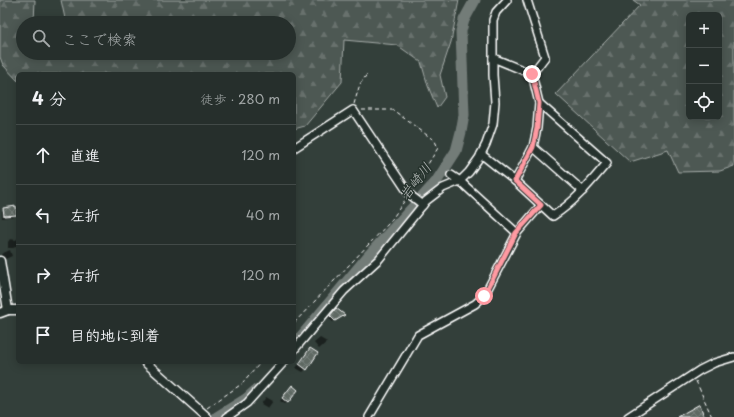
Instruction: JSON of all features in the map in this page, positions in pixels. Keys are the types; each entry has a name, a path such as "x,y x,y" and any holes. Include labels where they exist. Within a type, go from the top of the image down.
{"street":[{"path":"296,348 344,291 378,259 423,205 443,188 460,181 469,172 481,154 494,117 493,20 496,12 507,0"},
{"path":"527,0 545,57 532,74"},
{"path":"493,58 532,74"},
{"path":"515,181 533,147 537,128 539,103 532,74"},
{"path":"481,154 515,181 553,216 566,208 607,163 539,103"},
{"path":"296,147 353,110 409,194 423,205"},
{"path":"533,147 583,191"},
{"path":"451,175 460,181 516,233"},
{"path":"369,417 418,335 475,304 484,296 516,233 541,205"},
{"path":"0,261 4,311 16,310"},
{"path":"628,417 674,386 714,362 734,357"},
{"path":"147,364 204,415"},
{"path":"226,417 247,403 282,364"}],"path":[{"path":"297,320 390,222 438,148 436,141 394,110 353,110 360,84 368,73"},
{"path":"204,415 243,383 259,364"},
{"path":"694,375 712,417"}],"green space":[{"path":"0,0 35,0 34,16 16,16 16,60 296,60 296,16 64,16 61,0 459,0 451,42 440,75 445,97 437,108 428,86 421,62 397,45 344,40 342,82 305,126 296,128 296,72 16,72 16,79 3,65 0,57"},
{"path":"633,0 734,0 734,166 720,171 678,172 668,150 630,162 556,94 640,5"}],"building":[{"path":"16,206 16,215 4,216 3,208"},
{"path":"336,308 345,315 335,321 330,316"},
{"path":"310,348 318,353 307,370 299,364"},
{"path":"292,385 298,390 288,403 282,398"},
{"path":"700,404 704,417 677,417"}],"waterway":[{"name":"岩崎川","path":"296,343 369,255 436,182 456,151 464,115 461,31 464,20 475,0"},
{"name":"岩崎川","path":"217,417 246,399 256,390"}],"route":[{"path":"484,296 516,233 541,205 515,181 533,147 537,128 539,103 532,74"}]}
